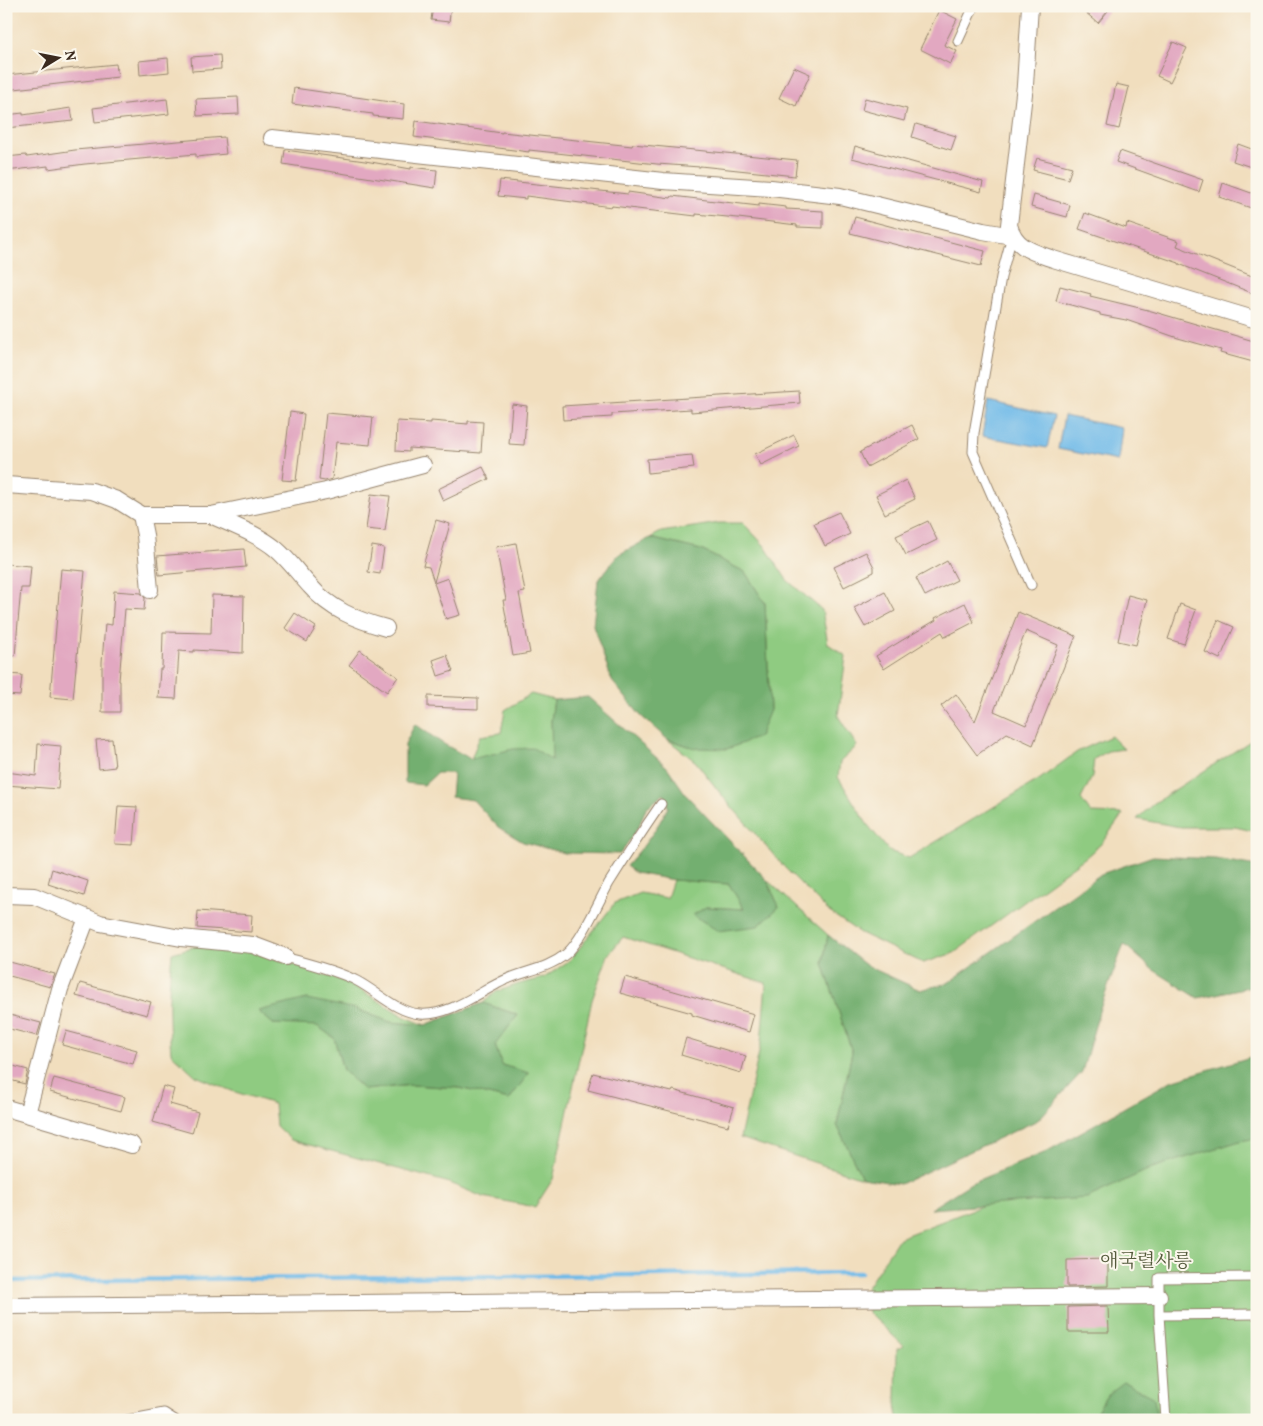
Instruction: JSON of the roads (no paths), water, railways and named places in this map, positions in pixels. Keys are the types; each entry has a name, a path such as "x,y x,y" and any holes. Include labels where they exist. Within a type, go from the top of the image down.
{"street":[{"path":"1030,6 1025,85 1009,225 1012,236 1019,244 1052,259 1257,320"},
{"path":"272,138 663,181 771,188 840,196 983,231 1012,236"},
{"path":"6,485 92,491 117,500 141,516 211,515 326,491 423,466"},
{"path":"211,515 241,528 274,547 292,563 309,586 326,602 343,613 369,624 386,628"},
{"path":"141,516 145,535 150,590"},
{"path":"6,895 34,896 100,923 181,938 253,945 285,957"},
{"path":"27,1114 60,989 87,918"},
{"path":"6,1108 132,1145"},
{"path":"6,1306 1159,1296"}],"lane":[{"path":"958,41 974,6"},
{"path":"1012,236 1001,277 974,433 973,452 1032,585"},
{"path":"285,957 355,980 376,991 397,1007 420,1014 445,1010 470,999 499,982 549,966 568,953 631,848 661,804"},
{"path":"1166,1420 1159,1315 1159,1278 1257,1277"},
{"path":"1159,1315 1257,1314"},
{"path":"127,1420 164,1413 175,1420"}],"water":[{"path":"988,401 1054,416 1047,448 982,436"},
{"path":"1064,416 1122,428 1118,461 1058,449"}],"waterway":[{"path":"6,1281 861,1273"}],"park label":[{"name":"애국렬사릉","path":"1146,1260"}]}
